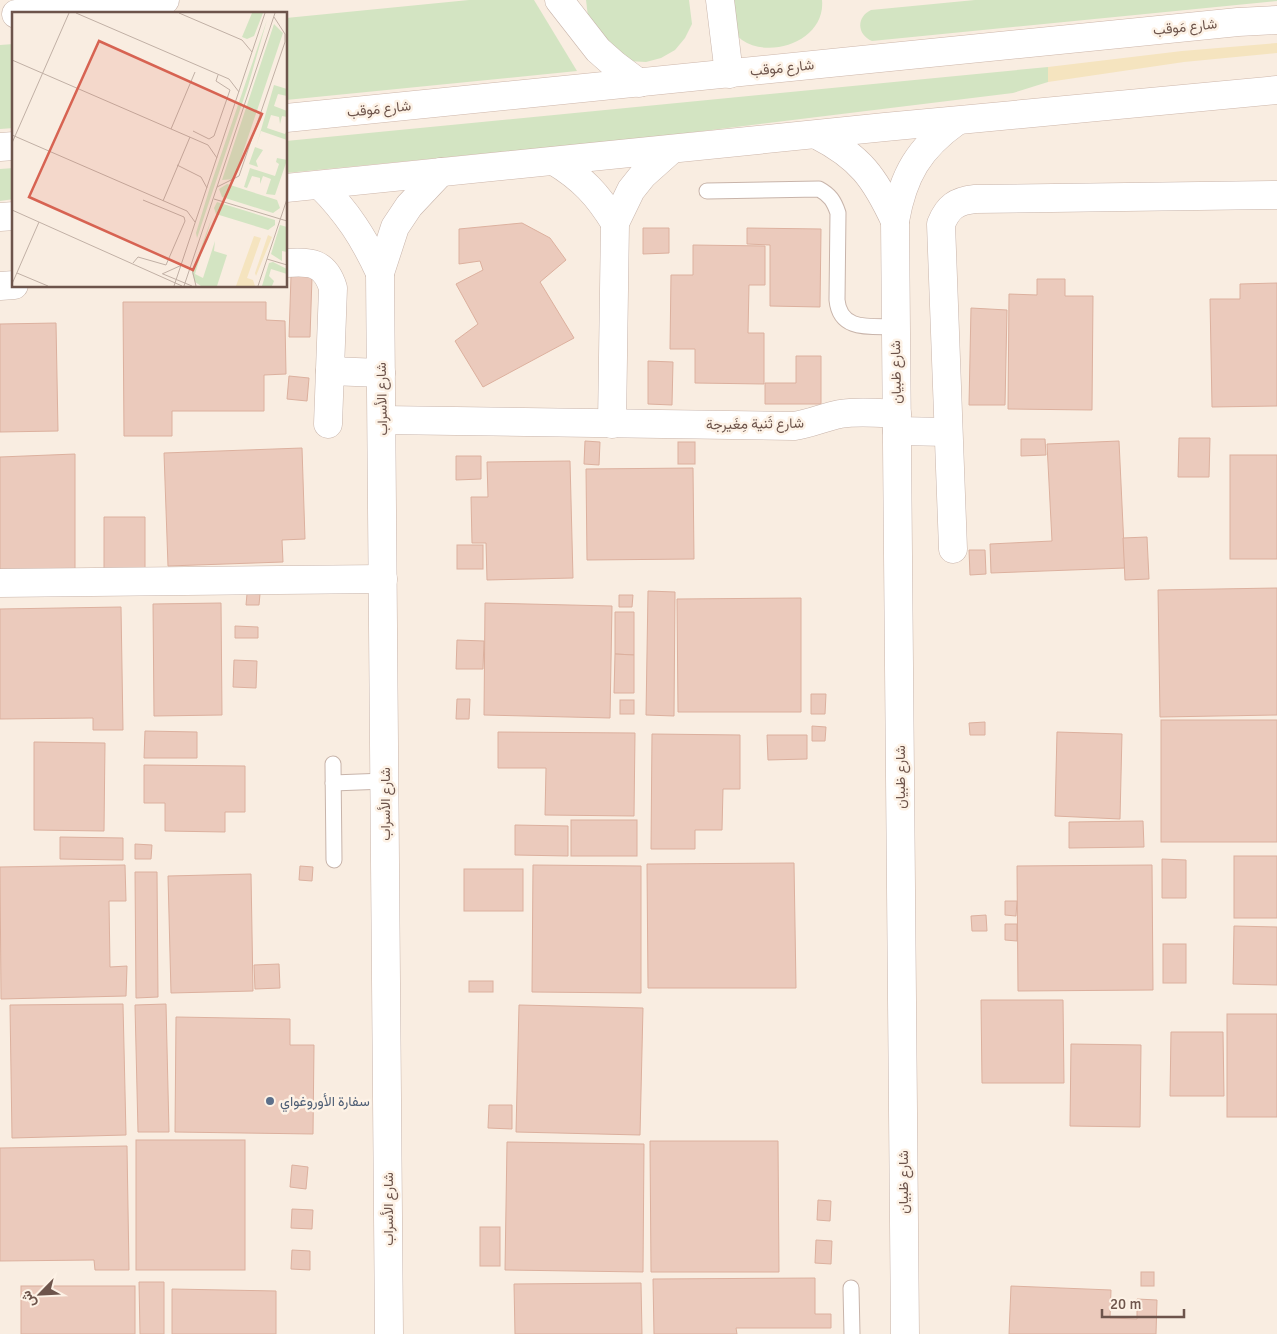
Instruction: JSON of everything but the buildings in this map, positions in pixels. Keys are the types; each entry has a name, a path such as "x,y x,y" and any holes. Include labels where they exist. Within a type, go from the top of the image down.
{"street":[{"path":"36,12 164,0"},
{"path":"559,0 598,50 639,83"},
{"path":"720,0 729,74"},
{"path":"1238,22 1277,5"},
{"name":"شارع مَوقب","path":"288,118 1238,22 1277,20"},
{"path":"288,188 1276,91"},
{"name":"شارع ظبيان","path":"905,1334 895,221 898,200 914,164 926,147 940,133 957,122"},
{"name":"شارع ظبيان","path":"817,135 851,155 865,169 877,185 895,221"},
{"path":"612,424 614,224 631,190 643,175 671,150"},
{"path":"554,161 583,181 595,194 614,224"},
{"name":"شارع الأسراب","path":"389,1334 380,273 396,227 409,206 440,172"},
{"name":"شارع الأسراب","path":"320,185 339,204 355,226 369,249 380,273"},
{"path":"953,550 941,224 945,213 952,206 963,200 975,199 1277,195"},
{"path":"288,263 303,262 321,268 331,280 333,288 328,424"},
{"path":"330,371 381,373"},
{"name":"شارع ثَنية مِغَيرجة","path":"382,420 794,426 805,425 839,414 849,413 948,432"},
{"path":"0,583 383,579"}],"lane":[{"path":"707,191 819,190 825,193 836,204 838,213 837,300 842,317 855,325 896,327"},
{"path":"333,764 334,860"},
{"path":"333,783 385,782"},
{"path":"851,1288 852,1334"}],"green space":[{"path":"469,0 534,0 577,71 288,100 288,18"},
{"path":"586,0 689,0 692,24 685,38 675,50 661,58 646,62 627,61 589,25"},
{"path":"718,0 822,0 821,14 815,26 806,36 781,47 767,48 754,46 737,36 727,22"},
{"path":"975,0 1277,1 872,41 863,35 860,26 863,17 871,10"},
{"path":"12,44 12,128 0,129 0,45"},
{"path":"1048,67 1048,82 1013,93 663,136 288,173 288,141"},
{"path":"12,168 12,199 0,201 0,169"}],"sand":[{"path":"1277,43 1277,53 1184,62 1048,82 1048,67 1182,51"}],"place":[{"name":"سفارة الأوروغواي","path":"270,1101"}]}
